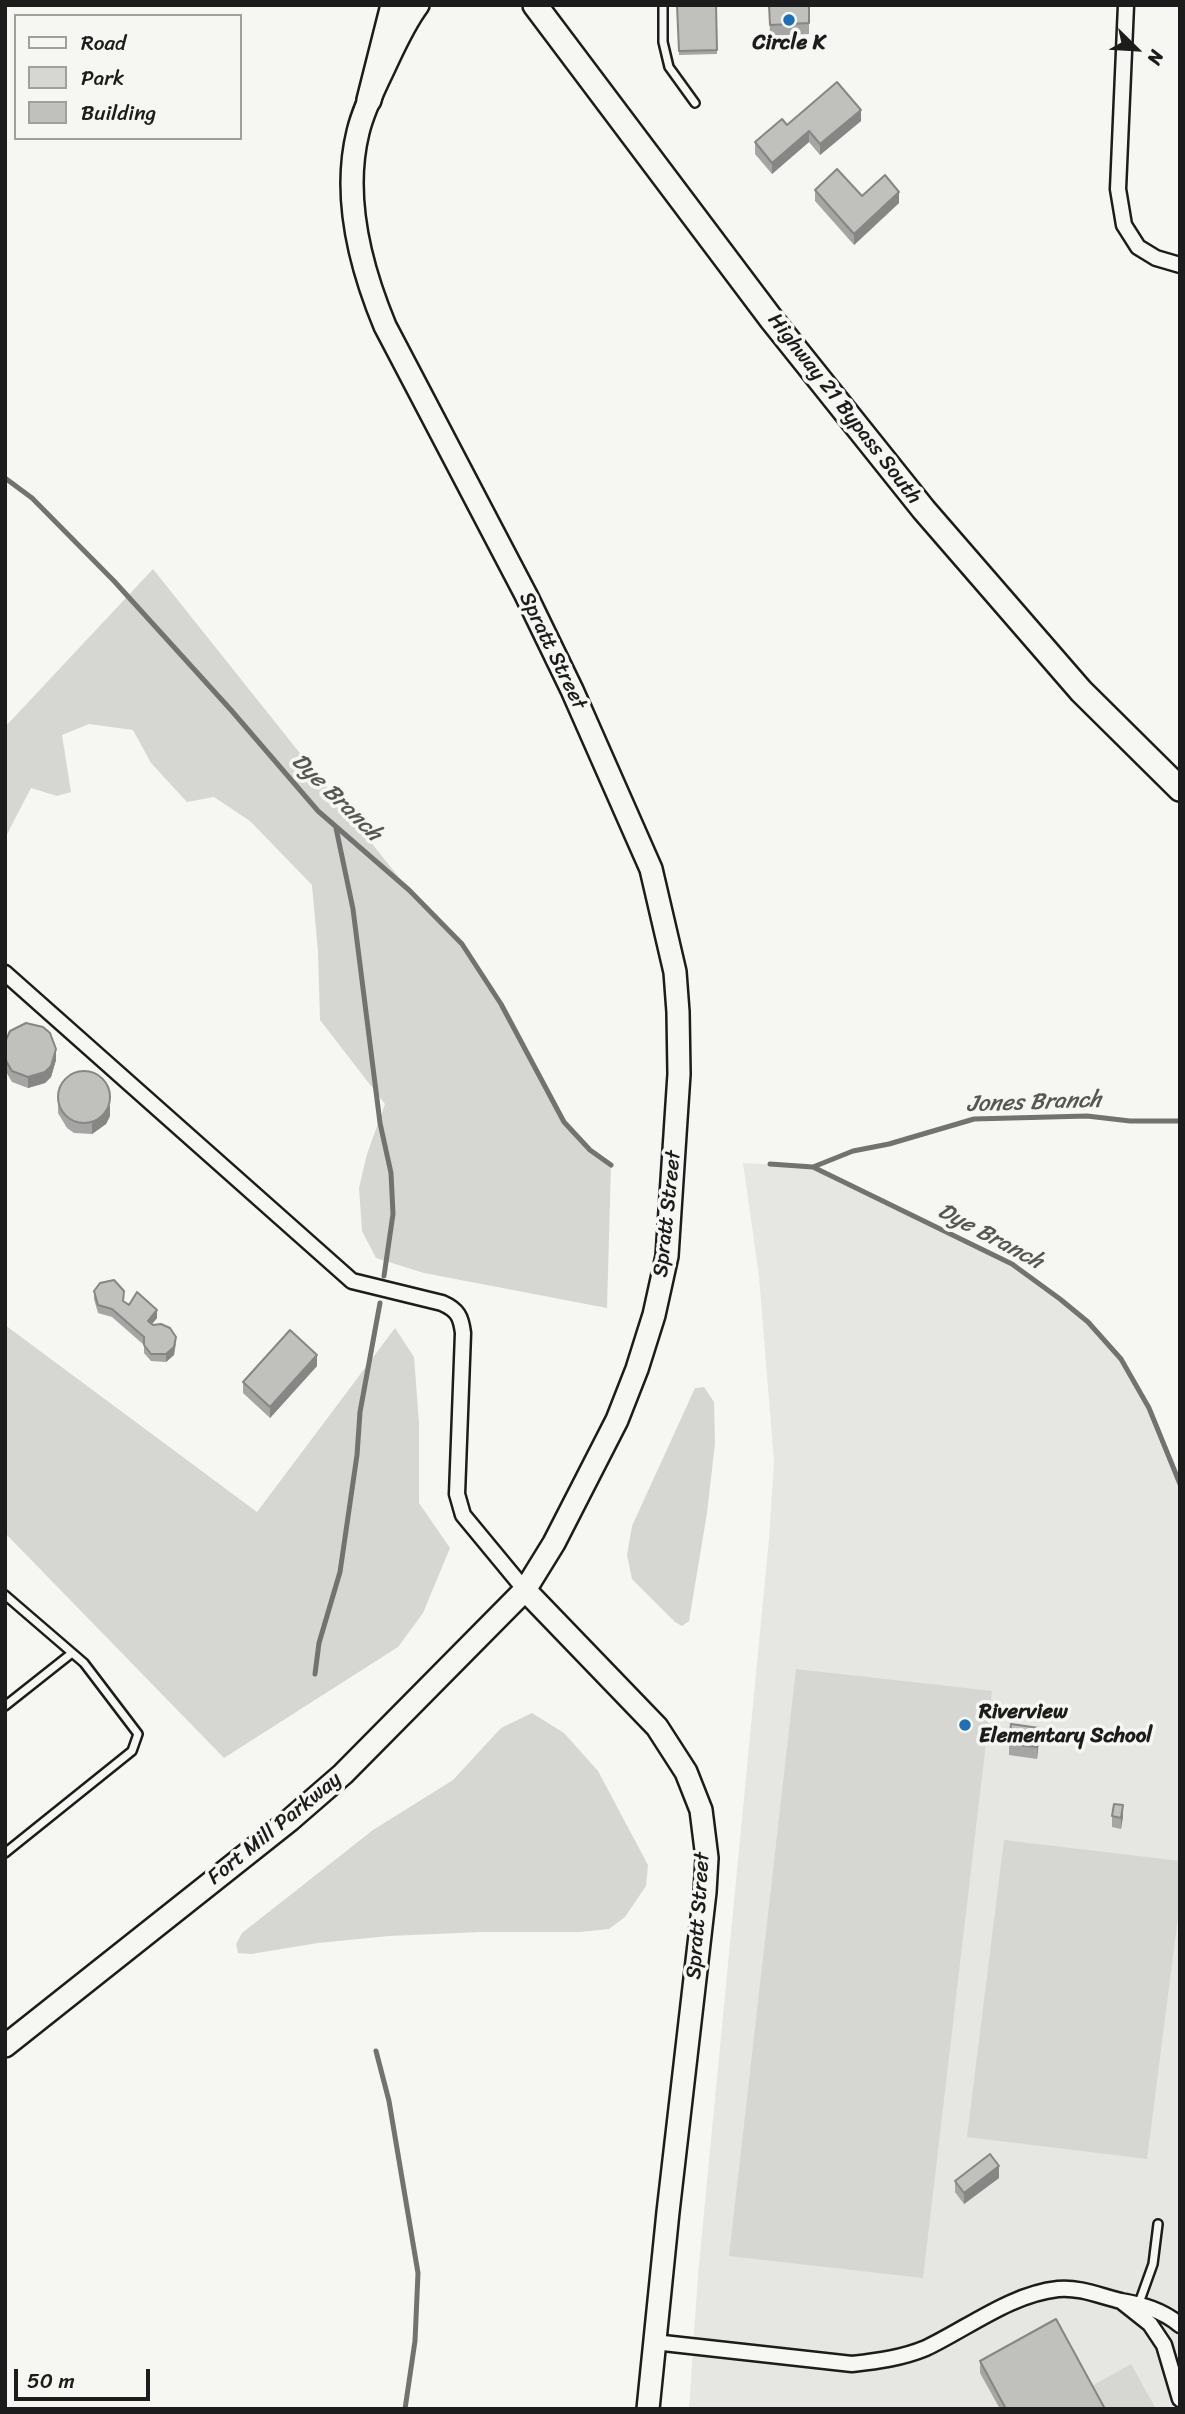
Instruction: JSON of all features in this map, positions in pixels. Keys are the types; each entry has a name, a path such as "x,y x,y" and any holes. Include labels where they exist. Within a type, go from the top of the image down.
{"main road":[{"path":"369,100 393,5"},
{"name":"Spratt Street","path":"418,5 391,52 358,132 354,164 355,225 367,282 385,326 537,619 634,826 651,869 675,972 680,1074 674,1176 667,1256 654,1315 617,1420 554,1543 525,1590 657,1727 687,1772 701,1810 707,1858 705,1892 648,2409"},
{"name":"Highway 21 Bypass South","path":"535,5 764,309 924,510 1081,691 1180,789"},
{"name":"Fort Mill Parkway","path":"5,2046 343,1774 525,1590"}],"street":[{"path":"1126,5 1118,188 1124,225 1138,247 1156,258 1180,265"},
{"path":"5,973 352,1281 442,1303 461,1315 463,1333 457,1494 463,1515 525,1590"},
{"path":"654,2342 852,2364 882,2361 925,2348 1007,2305 1036,2293 1059,2289 1077,2289 1120,2301 1139,2303 1180,2325"},
{"path":"1120,2301 1150,2324 1164,2345 1180,2399"}],"lane":[{"path":"663,5 663,42 669,67 695,103"},
{"path":"5,1595 83,1662 138,1734 132,1751 5,1853"},
{"path":"5,1706 72,1653"},
{"path":"1139,2303 1153,2264 1158,2224"}],"shaded area":[{"name":"Riverview Elementary School","path":"743,1163 813,1167 1012,1264 1088,1322 1121,1359 1149,1408 1180,1484 1180,2409 689,2409 698,2275 769,1539 774,1462 759,1276"}],"green space":[{"path":"153,569 409,890 462,944 501,1004 564,1122 590,1150 611,1165 607,1308 424,1273 376,1258 362,1231 359,1188 367,1154 385,1104 320,1020 312,885 250,821 214,797 187,802 151,763 133,730 89,724 62,735 71,792 57,796 31,788 5,838 5,727"},
{"path":"5,1325 257,1512 395,1328 414,1357 419,1423 419,1503 450,1548 423,1613 398,1647 224,1758 5,1533"},
{"path":"704,1387 714,1402 715,1443 707,1513 689,1621 682,1626 632,1579 627,1555 632,1526 695,1388"},
{"path":"796,1669 992,1691 923,2278 729,2256"},
{"path":"532,1713 564,1733 598,1771 648,1865 646,1886 625,1917 609,1929 580,1932 389,1936 318,1943 251,1954 238,1953 236,1944 242,1933 373,1830 453,1780 501,1728"},
{"path":"1004,1840 1180,1861 1180,1901 1147,2159 967,2137"},
{"path":"1131,2364 1156,2409 1099,2409 1088,2388"}],"building":[{"path":"677,5 716,5 717,50 679,51"},
{"name":"Circle K","path":"769,5 809,5 809,23 770,25"},
{"path":"837,82 861,110 820,144 809,131 772,163 755,142 782,119 787,125"},
{"path":"837,169 862,196 885,175 899,192 854,234 815,190"},
{"path":"26,1023 43,1027 50,1033 56,1049 51,1066 45,1072 28,1077 12,1071 5,1059 5,1042 10,1031"},
{"path":"84,1071 94,1073 102,1079 108,1087 108,1107 102,1115 94,1121 84,1123 74,1121 66,1115 60,1107 58,1097 60,1087 66,1079 74,1073"},
{"path":"114,1280 124,1291 123,1301 129,1305 137,1292 157,1310 148,1321 153,1325 161,1324 170,1328 176,1337 174,1347 166,1354 151,1354 144,1345 144,1337 112,1309 98,1305 94,1291 100,1283"},
{"path":"290,1330 317,1355 270,1407 243,1382"},
{"path":"1011,1724 1039,1728 1037,1747 1009,1744"},
{"path":"1114,1804 1123,1805 1121,1818 1112,1816"},
{"path":"990,2154 999,2166 964,2193 955,2181"},
{"path":"1056,2319 1105,2409 1006,2409 980,2361"}],"waterway":[{"name":"Dye Branch","path":"5,478 32,498 114,581 318,811 409,890 462,944 501,1004 564,1122 590,1150 611,1165"},
{"path":"336,828 353,909 380,1123 391,1173 393,1214 384,1276"},
{"name":"Jones Branch","path":"813,1167 853,1151 889,1144 974,1119 1087,1116 1130,1121 1180,1121"},
{"name":"Dye Branch","path":"770,1164 813,1167 1012,1264 1060,1299 1088,1322 1121,1359 1149,1408 1180,1484"},
{"path":"315,1674 319,1643 340,1572 357,1455 360,1412 380,1303"},
{"path":"376,2051 389,2101 418,2273 415,2341 405,2409"}],"place":[{"name":"Circle K","path":"789,20"},
{"name":"Riverview Elementary School","path":"965,1725"}]}
